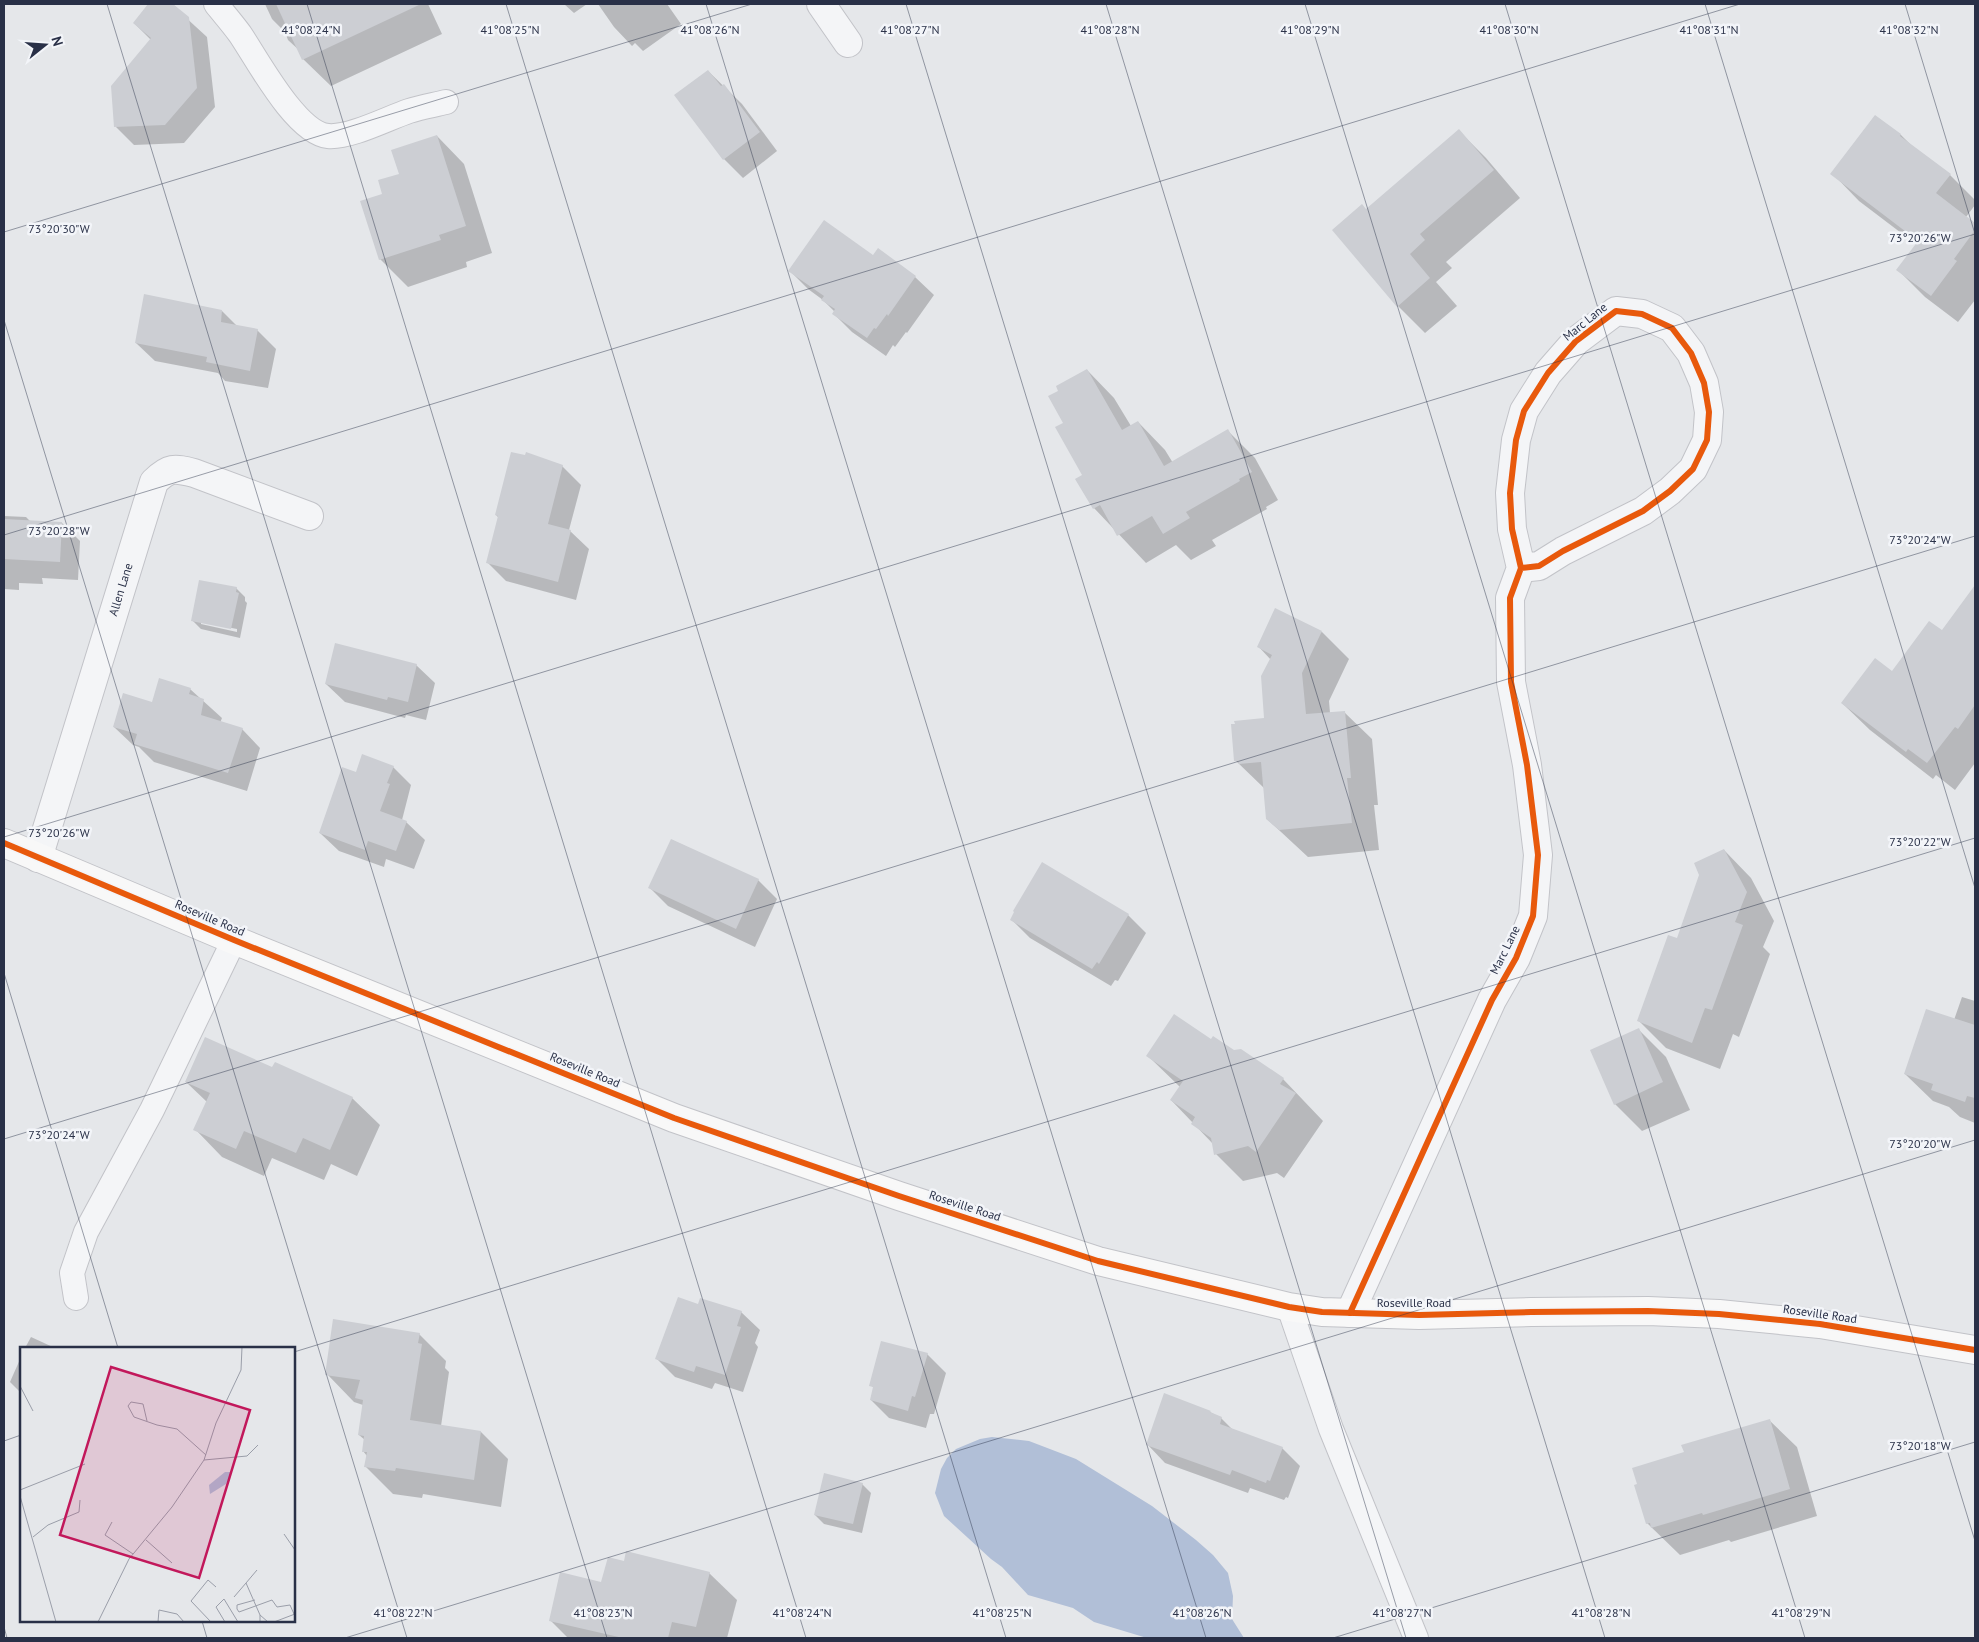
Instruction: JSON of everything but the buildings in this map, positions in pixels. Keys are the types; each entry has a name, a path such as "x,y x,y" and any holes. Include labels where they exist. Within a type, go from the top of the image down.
{"street":[{"path":"821,4 848,43"},
{"name":"Marc Lane","path":"1350,1313 1492,1000 1516,958 1533,916 1538,855 1527,765 1511,682 1510,598 1521,568 1512,528 1510,493 1516,440 1524,411 1548,373 1576,341 1616,311 1642,314 1672,328 1690,353 1704,383 1709,412 1707,440 1693,469 1670,492 1643,511 1580,541 1539,566 1521,568"},
{"name":"Allen Lane","path":"38,858 154,482 164,471 176,469 194,473 309,516"},
{"name":"Roseville Road","path":"4,843 234,940 674,1118 1098,1261 1289,1307 1350,1313 1419,1315 1648,1311 1719,1314 1820,1324 1975,1350"}],"lane":[{"path":"216,4 240,34 287,105 319,134 337,136 410,111 446,102"},
{"path":"76,1298 72,1273 86,1232 152,1110 234,940"},
{"path":"1289,1307 1331,1429 1416,1638"}],"water":[{"path":"992,1437 1029,1441 1076,1459 1152,1506 1196,1540 1213,1555 1228,1573 1233,1596 1232,1619 1244,1638 1147,1638 1094,1622 1073,1608 1028,1595 1002,1567 944,1516 935,1493 941,1469 947,1458 956,1449 980,1439"}],"cycle path":[{"path":"1350,1313 1492,1000 1516,958 1533,916 1538,855 1527,765 1511,682 1510,598 1521,568 1512,529 1510,493 1516,440 1524,411 1548,373 1576,341 1616,311 1642,314 1672,328 1691,353 1704,383 1709,412 1707,440 1693,469 1670,491 1643,511 1563,551 1539,566 1521,568"},
{"path":"4,843 234,940 674,1118 899,1196 1098,1261 1289,1307 1322,1312 1419,1315 1648,1311 1719,1314 1820,1324 1975,1350"}]}
